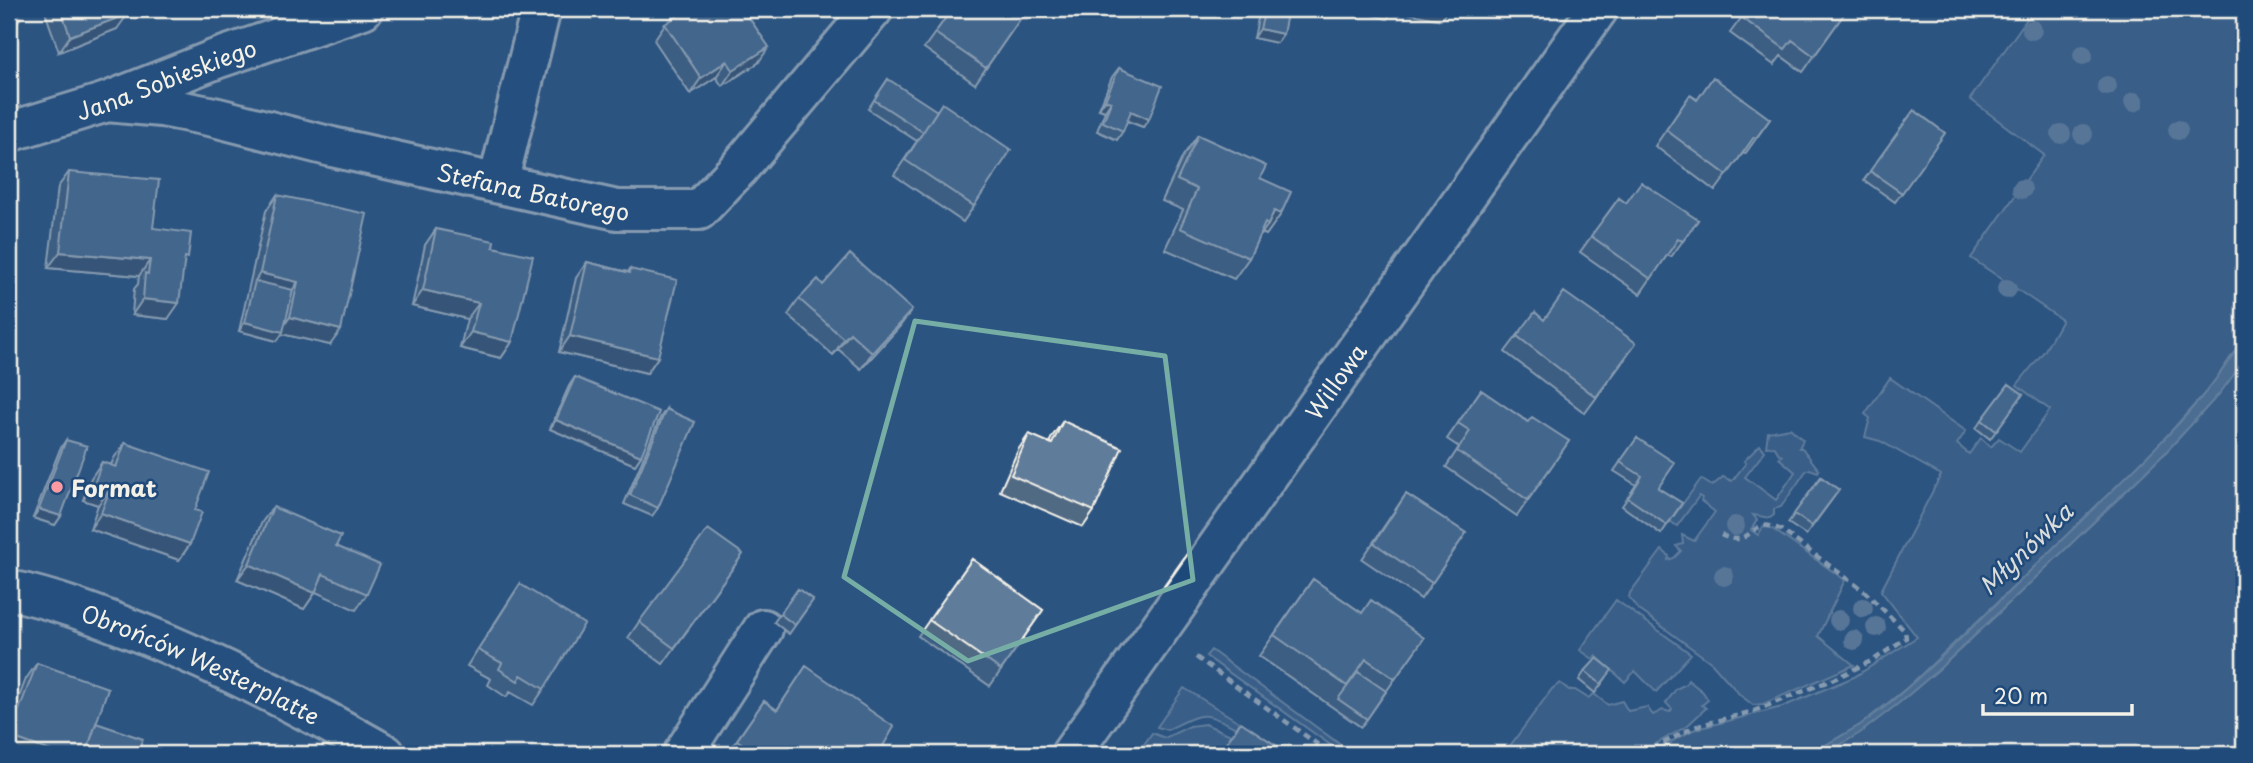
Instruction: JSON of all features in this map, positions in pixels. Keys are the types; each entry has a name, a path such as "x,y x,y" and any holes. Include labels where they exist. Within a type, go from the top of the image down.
{"street":[{"name":"Jana Sobieskiego","path":"9,132 107,102 216,59 363,9"},
{"path":"498,183 541,9"},
{"name":"Stefana Batorego","path":"107,102 162,107 214,117 617,210 699,210 739,168 873,9"},
{"name":"Willowa","path":"1071,754 1598,9"},
{"name":"Obrońców Westerplatte","path":"9,590 110,621 202,657 319,716 385,754"},
{"path":"683,754 763,629"}],"path":[{"path":"1642,754 1694,727 1754,711 1834,679 1875,659 1906,638 1905,631 1864,591 1781,530 1771,525 1763,525 1739,540 1721,535"},
{"path":"1192,654 1332,754"}],"highlighted area":[{"path":"915,321 1165,356 1193,580 968,661 844,577"}],"shaded area":[{"path":"2034,9 2244,9 2244,337 2213,384 2157,447 1908,687 1860,725 1810,754 1648,754 1693,730 1782,707 1854,677 1917,637 1881,591 1941,475 1880,441 1865,437 1870,418 1865,414 1890,378 1966,431 1957,444 1969,454 1981,438 1991,447 1999,438 2020,452 2050,410 2017,385 2045,350 2062,320 1971,258 2044,155 1970,99"},
{"path":"2244,337 2244,361 2220,393 2166,452 2049,565 1938,670 1899,703 1860,733 1828,752 1810,754 1860,725 1886,706 1984,616 2168,435 2209,388"},
{"path":"2244,361 2244,754 1825,754 1888,711 1974,637 2154,463 2201,414"},
{"path":"1790,428 1803,440 1799,448 1802,448 1819,470 1806,471 1781,507 1774,509 1774,515 1770,518 1753,515 1757,520 1751,530 1758,535 1763,527 1771,528 1845,580 1818,636 1854,665 1763,704 1753,705 1740,695 1712,663 1638,609 1629,598 1662,550 1669,556 1668,560 1674,558 1681,551 1676,546 1683,544 1682,535 1694,541 1715,512 1701,501 1699,496 1677,526 1670,521 1701,479 1712,486 1723,477 1732,481 1746,463 1744,461 1760,445 1765,451 1745,477 1776,500 1795,472 1779,458 1782,456 1774,446 1766,447 1768,432"},
{"path":"1616,600 1691,654 1656,692 1635,671 1625,682 1596,656 1593,659 1580,650"},
{"path":"1211,650 1353,754 1343,754 1206,656"},
{"path":"1688,680 1703,692 1708,700 1702,705 1706,708 1687,726 1638,754 1504,754 1552,689 1560,683 1588,698 1594,694 1608,705 1622,701 1628,711 1647,707 1653,715 1663,710 1670,712 1672,709 1666,703 1676,689"},
{"path":"1184,688 1239,722 1236,728 1208,716 1195,717 1167,730 1157,727"},
{"path":"1205,724 1231,735 1219,754 1138,753 1152,733 1165,738 1190,726"}],"building":[{"path":"9,9 17,9 20,19 9,22"},
{"path":"61,9 126,9 128,14 70,36"},
{"path":"688,9 743,9 769,47 733,70 727,61 701,78 665,24"},
{"path":"952,9 1027,9 986,68 935,33"},
{"path":"1265,9 1288,9 1283,34 1260,29"},
{"path":"1748,9 1837,9 1844,14 1814,56 1792,40 1785,49 1741,17"},
{"path":"1119,68 1162,86 1149,119 1131,111 1123,131 1103,122 1111,102 1105,100"},
{"path":"1713,77 1770,119 1727,175 1666,130 1690,95 1697,100"},
{"path":"888,79 937,111 923,132 874,100"},
{"path":"942,103 1011,150 974,206 905,160"},
{"path":"1914,110 1945,133 1902,193 1870,171"},
{"path":"1198,135 1266,166 1260,178 1291,192 1281,214 1274,211 1268,225 1265,223 1249,258 1180,228 1197,189 1177,180"},
{"path":"69,172 159,180 153,228 191,233 179,303 143,299 145,273 148,274 150,260 60,252"},
{"path":"1641,182 1698,220 1683,241 1678,239 1651,279 1591,236 1619,198 1626,203"},
{"path":"277,195 367,214 341,330 290,317 298,282 260,273"},
{"path":"436,229 494,241 493,247 533,256 512,342 471,332 479,303 423,290"},
{"path":"850,254 912,310 872,353 850,333 844,339 799,299 818,279 823,285"},
{"path":"587,262 630,273 630,269 677,280 658,357 570,336"},
{"path":"255,281 293,290 283,332 245,322"},
{"path":"1564,292 1636,343 1596,397 1517,336 1535,312 1544,320"},
{"path":"9,364 18,367 9,392"},
{"path":"575,377 659,412 641,456 556,420"},
{"path":"2009,384 2023,394 1996,431 1982,420"},
{"path":"1481,390 1528,422 1532,417 1569,441 1528,500 1457,451 1470,431 1458,423"},
{"path":"666,409 695,422 658,508 630,495"},
{"path":"1063,421 1122,448 1094,511 1011,475 1029,434 1052,444"},
{"path":"1637,438 1675,463 1658,488 1682,503 1667,525 1628,498 1642,476 1620,462"},
{"name":"Format","path":"66,440 87,446 61,516 39,509"},
{"path":"125,443 209,472 195,510 202,512 190,544 101,513 110,489 94,484 102,462 116,467"},
{"path":"1821,477 1839,490 1812,526 1794,514"},
{"path":"1406,494 1466,533 1432,583 1374,543"},
{"path":"273,507 341,536 336,546 380,565 367,594 323,574 315,593 249,564"},
{"path":"708,529 743,554 674,648 639,622"},
{"path":"972,559 1043,610 1001,670 929,620"},
{"path":"1313,579 1362,613 1371,600 1424,638 1395,679 1366,659 1347,686 1274,635"},
{"path":"520,584 584,624 544,689 521,675 518,681 499,669 502,663 478,650"},
{"path":"798,589 813,600 795,625 780,614"},
{"path":"1597,658 1612,670 1601,684 1585,671"},
{"path":"37,663 108,688 86,754 59,754 9,736"},
{"path":"806,666 894,727 883,746 895,754 757,754 737,740 764,701 777,710"},
{"path":"1358,672 1386,691 1367,719 1338,699"},
{"path":"1241,722 1289,754 1219,754"},
{"path":"96,723 143,739 138,754 86,754"}],"place":[{"name":"Format","path":"57,487"}],"water label":[{"name":"Młynówka","path":"2025,548"}]}
